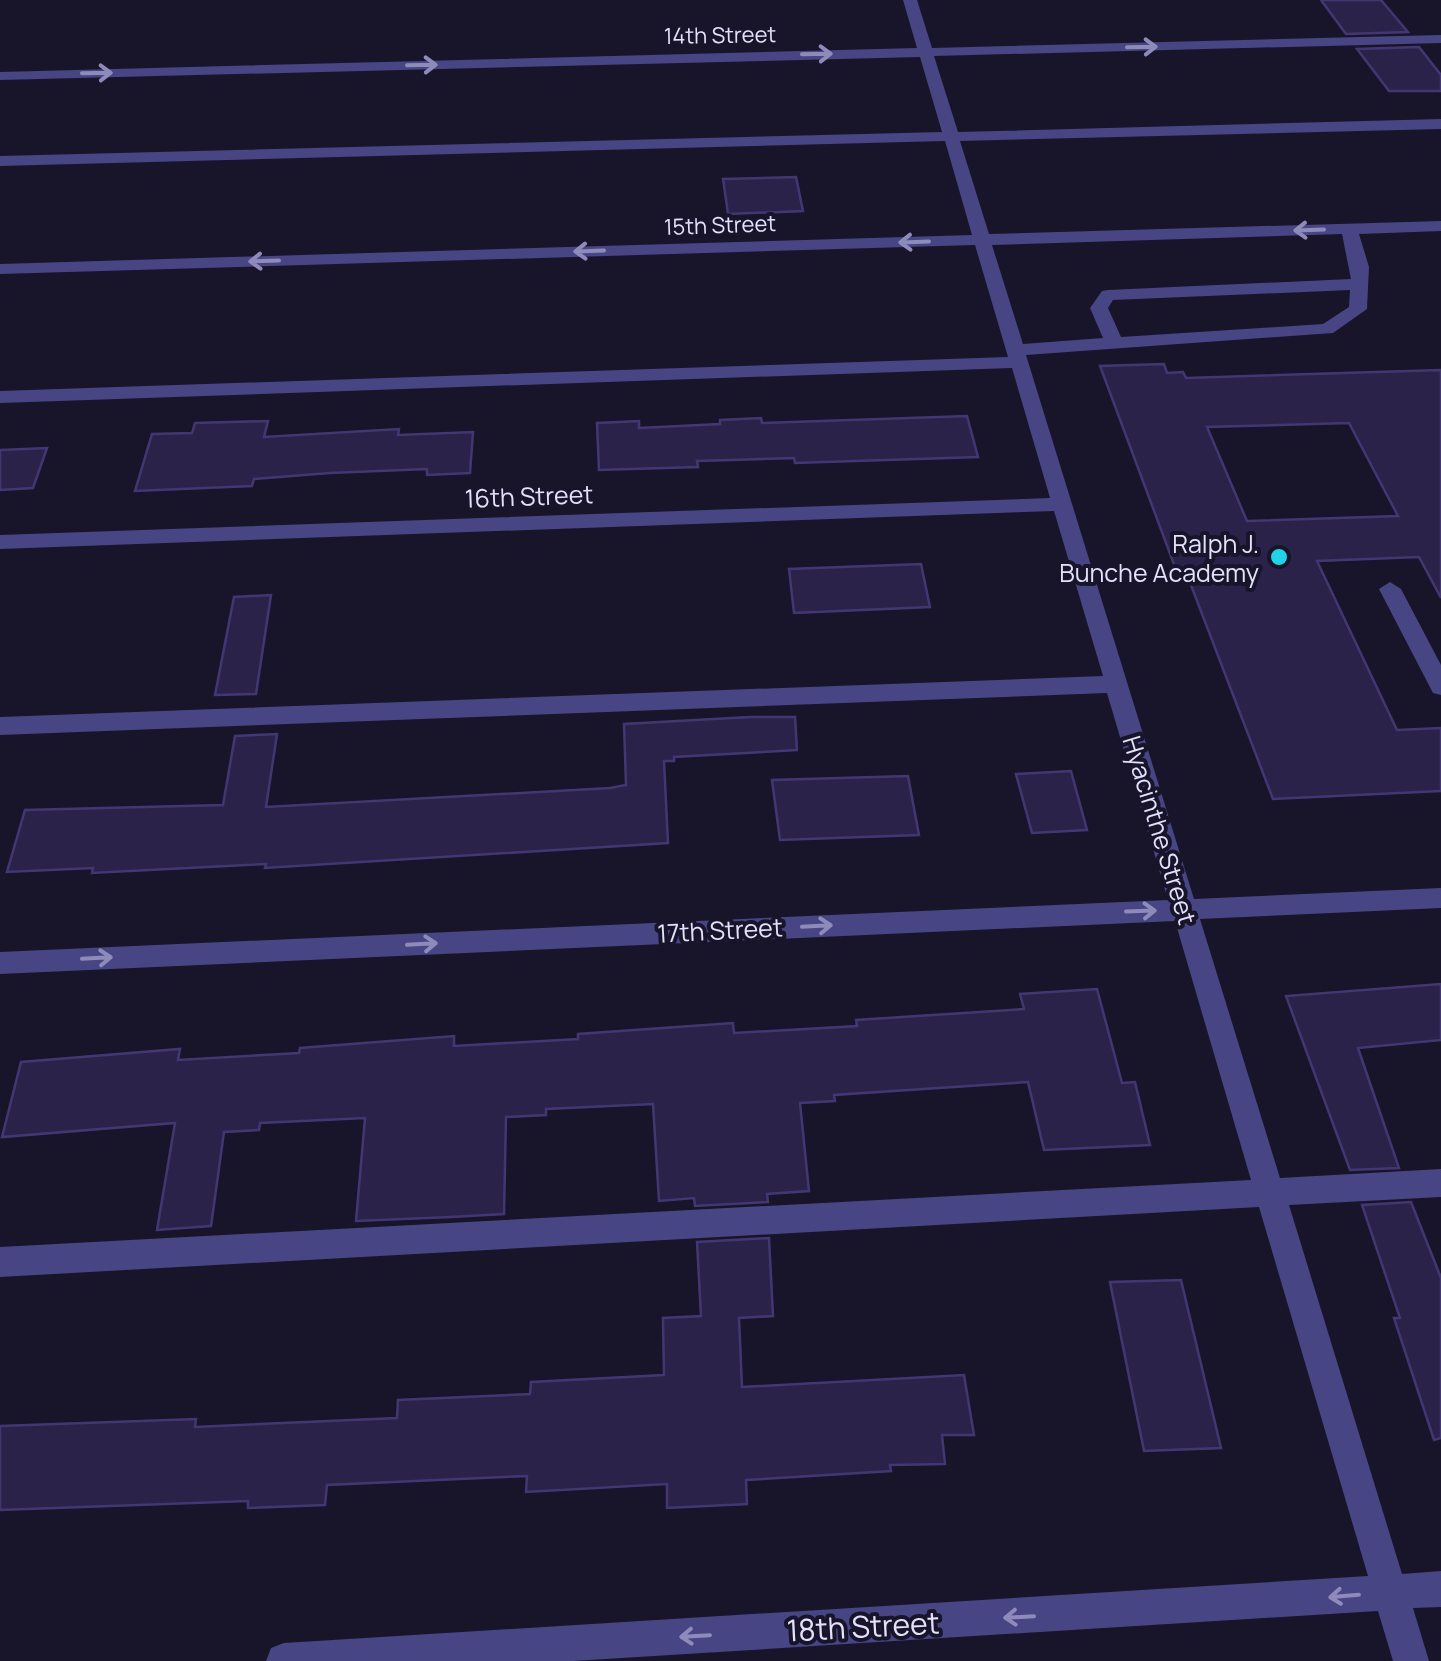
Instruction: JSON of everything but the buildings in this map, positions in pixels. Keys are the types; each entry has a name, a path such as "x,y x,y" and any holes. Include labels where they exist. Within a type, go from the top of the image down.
{"street":[{"name":"Hyacinthe Street","path":"910,0 1411,1661"},
{"name":"14th Street","path":"0,76 1441,39"},
{"path":"0,161 1441,124"},
{"name":"15th Street","path":"0,269 1441,226"},
{"path":"0,397 1016,356 1083,344 1327,329 1358,309 1359,276 1350,229"},
{"path":"1114,342 1099,308 1108,295 1359,276"},
{"name":"16th Street","path":"0,542 1061,504"},
{"path":"1390,589 1441,687"},
{"path":"0,726 1116,684"},
{"name":"17th Street","path":"0,963 1441,898"},
{"path":"0,1262 1441,1182"},
{"name":"18th Street","path":"284,1661 1441,1589"}],"place":[{"name":"Ralph J. Bunche Academy","path":"1279,557"}]}
